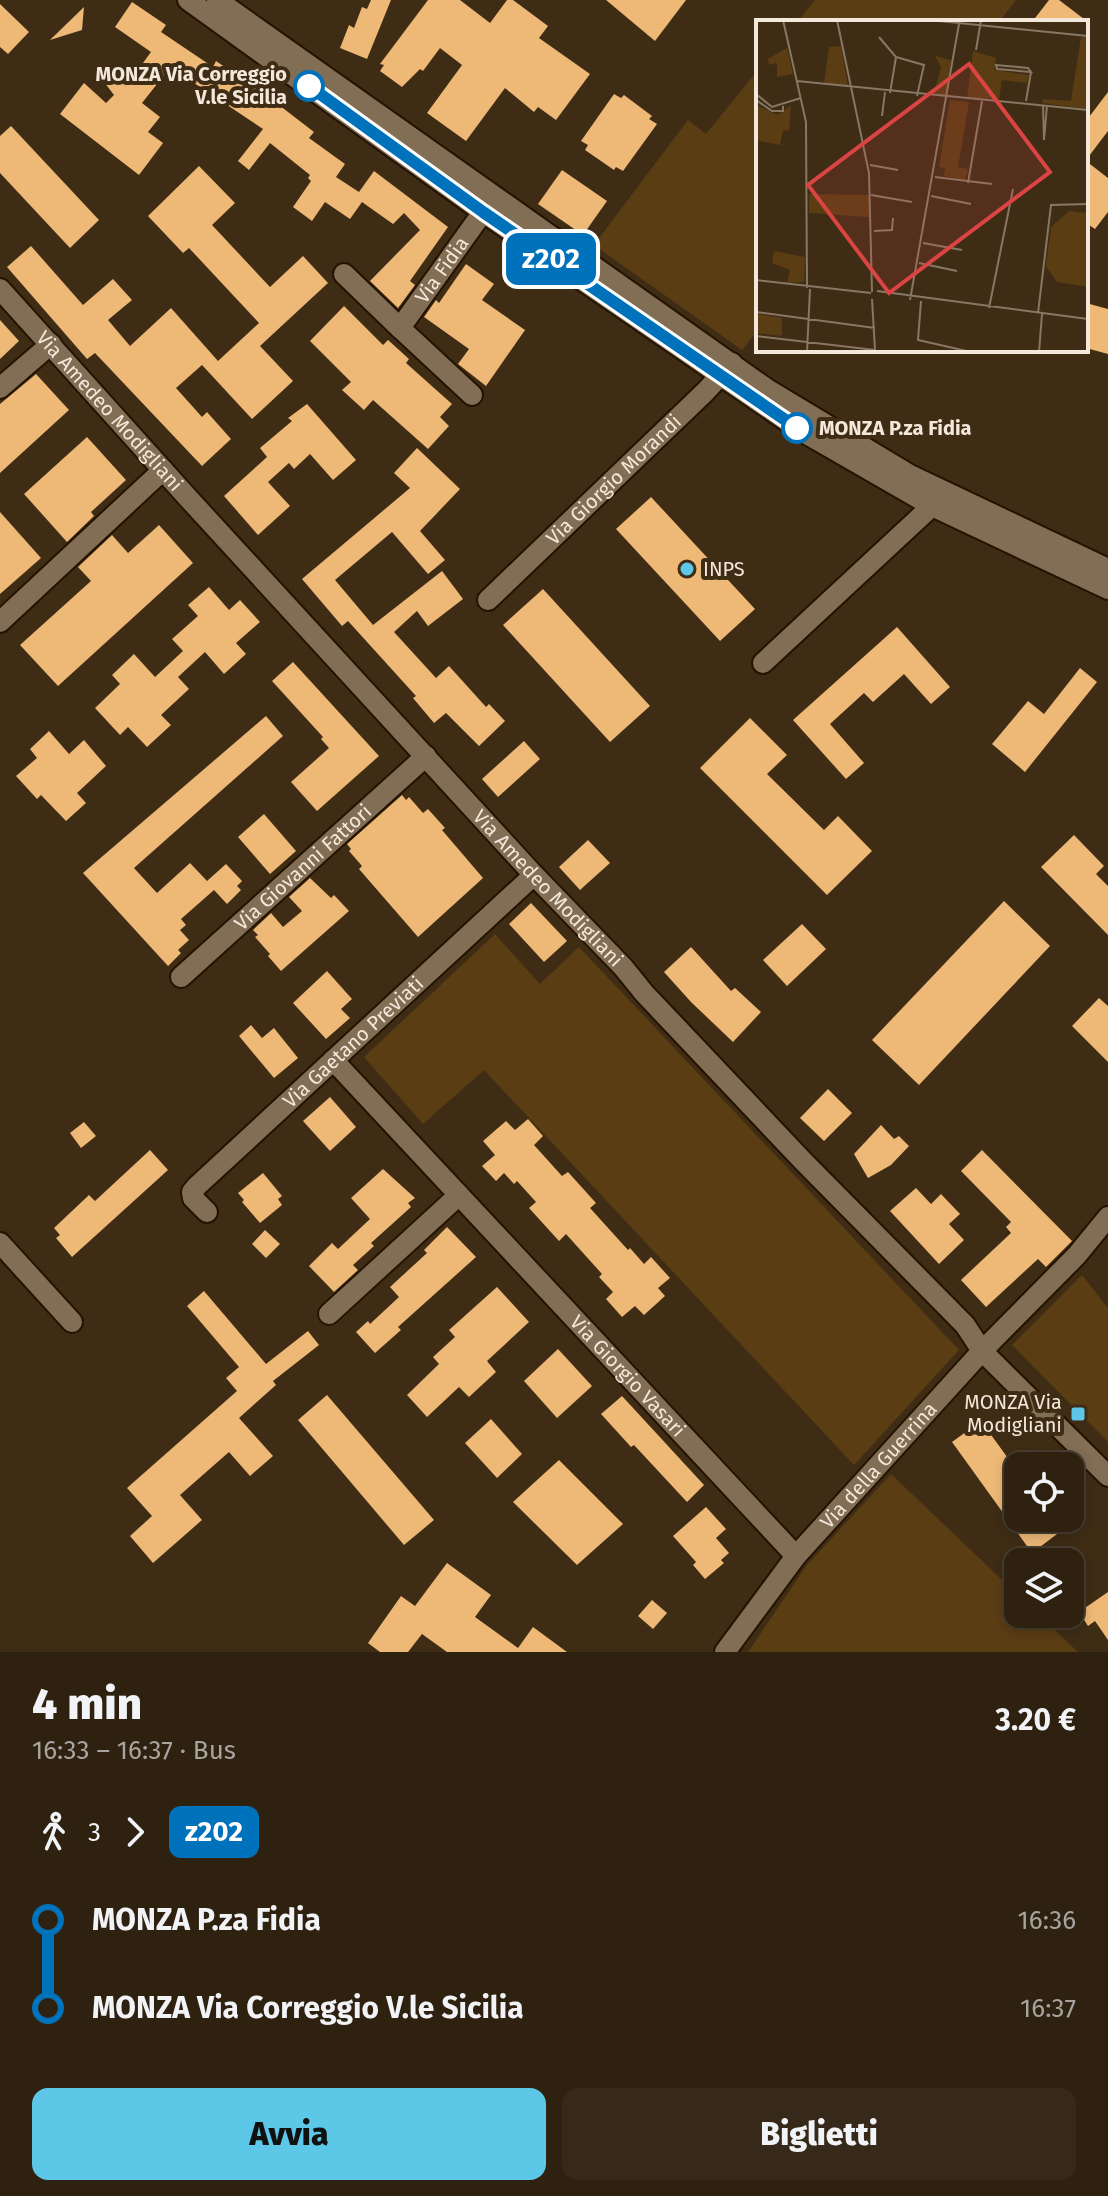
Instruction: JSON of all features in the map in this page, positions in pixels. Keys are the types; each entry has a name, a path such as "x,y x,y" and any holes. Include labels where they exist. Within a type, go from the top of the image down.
{"street":[{"path":"188,0 483,212 730,366 883,460 955,498 1108,569"},
{"path":"217,0 730,366 800,430 932,506 1108,589"},
{"name":"Via Fidia","path":"400,328 483,212"},
{"path":"344,274 472,395"},
{"name":"Via Amedeo Modigliani","path":"0,289 534,875 803,1161 965,1325 982,1351 1108,1476"},
{"path":"0,388 51,344"},
{"name":"Via Giorgio Morandi","path":"488,600 730,366"},
{"path":"0,622 163,470"},
{"path":"763,663 932,506"},
{"name":"Via Giovanni Fattori","path":"181,977 426,756"},
{"name":"Via Gaetano Previati","path":"207,1212 193,1198 192,1192 197,1186 534,875"},
{"name":"Via Giorgio Vasari","path":"333,1060 796,1556"},
{"path":"329,1314 459,1195"},
{"name":"Via della Guerrina","path":"725,1652 796,1556 1108,1217"},
{"path":"0,1243 72,1322"}],"shaded area":[{"path":"815,0 1016,0 1001,20 799,20"},
{"path":"756,72 756,332 742,350 594,245 688,120 706,134"},
{"path":"495,934 540,984 579,947 959,1350 854,1465 484,1070 423,1124 364,1057"},
{"path":"1082,1275 1108,1308 1108,1442 1012,1345"},
{"path":"891,1474 1004,1582 1004,1628 1053,1628 1078,1652 748,1652 807,1565"}],"building":[{"path":"371,0 391,0 367,59 340,48 349,25 354,28 362,7 367,9"},
{"path":"428,0 460,0 490,23 507,0 513,0 548,26 539,38 590,74 556,120 538,107 534,112 505,88 466,141 427,113 462,65 440,48 423,71 420,69 402,87 380,71 384,65 380,64"},
{"path":"606,0 686,0 655,41"},
{"path":"1049,0 1059,0 1085,20 1034,20"},
{"path":"132,2 166,25 161,32 213,67 216,61 314,132 309,138 345,164 336,177 359,192 374,171 448,227 410,281 415,285 398,308 370,281 420,230 404,213 393,224 362,202 350,219 325,202 312,221 293,207 311,181 308,178 310,175 270,143 249,170 238,161 263,129 188,79 169,69 142,103 160,117 148,132 163,143 139,175 60,114 84,83 106,103 114,95 101,78 110,67 129,82 151,52 115,27"},
{"path":"0,4 29,32 8,54 0,47"},
{"path":"84,7 82,30 50,40"},
{"path":"1108,92 1108,131 1088,157 1088,118"},
{"path":"614,94 621,98 624,95 652,116 649,119 657,124 623,171 616,167 614,170 585,150 588,145 581,141"},
{"path":"11,126 99,220 70,248 0,173 0,136"},
{"path":"1088,163 1108,178 1108,212 1095,229 1088,224"},
{"path":"199,166 235,203 212,225 270,287 303,256 328,283 260,346 293,381 252,419 202,365 176,388 202,417 207,412 231,439 202,466 95,353 87,359 7,267 31,246 83,305 113,279 132,300 108,320 130,346 171,308 218,361 259,323 189,248 183,253 148,216"},
{"path":"562,170 607,201 583,235 538,204"},
{"path":"466,264 494,284 482,300 525,330 486,386 458,364 469,349 424,317 436,300 439,303"},
{"path":"1088,304 1108,309 1108,354 1088,349"},
{"path":"344,306 383,345 388,340 409,359 406,363 452,404 440,417 449,426 428,449 373,400 364,410 342,390 351,382 310,341"},
{"path":"0,320 19,341 0,359"},
{"path":"36,374 69,410 0,473 0,404"},
{"path":"307,404 356,460 333,480 310,454 294,469 289,463 268,482 290,506 258,535 224,496 267,457 260,448 292,421 288,418"},
{"path":"87,437 126,480 91,512 94,516 67,542 24,494"},
{"path":"417,448 460,489 420,531 445,560 428,574 392,532 335,580 373,625 442,571 463,599 428,626 417,611 394,632 436,678 449,666 486,707 489,704 505,721 479,746 446,713 434,723 413,698 416,696 348,621 342,626 302,579 410,488 394,473"},
{"path":"651,497 755,609 720,641 616,529"},
{"path":"0,512 41,558 0,594"},
{"path":"159,525 193,563 58,686 20,645 91,581 78,567 112,535 128,553"},
{"path":"209,587 229,610 240,600 260,622 236,643 246,654 224,674 205,652 178,677 189,689 161,715 171,725 147,747 128,727 120,735 95,708 120,684 112,675 134,654 155,677 183,651 172,639 198,616 188,605"},
{"path":"543,589 650,706 610,742 503,625"},
{"path":"897,627 950,687 931,704 904,674 873,702 864,693 830,724 864,763 846,779 793,720"},
{"path":"293,662 379,756 317,811 291,782 329,748 321,739 323,737 272,681"},
{"path":"1080,668 1097,682 1025,772 992,744 1028,701 1044,714"},
{"path":"266,716 283,736 134,868 157,893 190,863 207,881 226,864 242,881 237,886 241,890 227,904 214,890 181,919 186,925 180,930 189,940 168,966 83,873"},
{"path":"750,718 787,755 767,774 824,830 838,816 872,851 827,895 700,768"},
{"path":"49,731 69,754 84,740 106,766 77,793 86,803 66,821 41,795 37,799 16,776 37,758 30,749"},
{"path":"524,741 540,759 498,797 482,779"},
{"path":"402,795 406,800 409,797 423,813 428,809 483,878 418,937 359,869 362,866 347,844"},
{"path":"264,814 296,851 270,874 238,837"},
{"path":"1074,835 1104,866 1096,874 1108,886 1108,935 1041,867"},
{"path":"588,840 610,863 580,890 559,867"},
{"path":"310,878 331,898 334,895 349,911 281,971 253,930 271,913 283,927 302,911 289,897"},
{"path":"1004,901 1050,946 919,1085 872,1040"},
{"path":"531,903 567,941 544,962 509,924"},
{"path":"802,924 826,949 787,986 763,960"},
{"path":"691,947 731,991 735,988 761,1012 733,1042 664,972"},
{"path":"327,971 352,999 341,1009 350,1018 326,1039 293,1003"},
{"path":"1099,998 1108,1006 1108,1062 1072,1026"},
{"path":"251,1025 262,1038 274,1028 298,1058 274,1078 239,1036"},
{"path":"828,1089 852,1113 824,1141 800,1118"},
{"path":"330,1097 356,1127 330,1151 303,1121"},
{"path":"528,1119 543,1136 534,1145 562,1176 568,1172 596,1203 590,1208 644,1264 651,1257 670,1278 658,1288 665,1296 644,1315 635,1306 622,1317 606,1299 613,1292 599,1277 602,1274 566,1234 559,1241 529,1208 536,1202 517,1181 514,1184 504,1173 496,1181 482,1166 495,1155 483,1141 506,1121 515,1130"},
{"path":"84,1122 96,1136 81,1148 70,1133"},
{"path":"881,1125 894,1139 899,1136 909,1146 891,1165 868,1178 854,1154"},
{"path":"150,1150 168,1170 72,1257 56,1238 60,1235 54,1228 89,1195 95,1201"},
{"path":"982,1150 1072,1241 1046,1267 1038,1259 986,1307 961,1280 1011,1233 1006,1227 1011,1222 961,1171"},
{"path":"383,1169 415,1198 408,1203 411,1207 371,1243 374,1246 353,1265 358,1270 334,1292 309,1266 332,1243 338,1249 370,1219 351,1198"},
{"path":"263,1173 282,1196 278,1199 282,1205 260,1223 238,1193"},
{"path":"916,1188 931,1204 941,1194 960,1214 949,1224 964,1240 939,1264 890,1211"},
{"path":"447,1227 476,1257 398,1327 401,1330 375,1353 356,1332 368,1321 370,1324 399,1297 390,1287 427,1253 424,1250"},
{"path":"265,1230 280,1244 266,1258 252,1244"},
{"path":"497,1287 529,1322 487,1361 496,1372 469,1397 459,1387 427,1417 407,1395 439,1364 433,1357 455,1337 449,1330"},
{"path":"204,1291 266,1364 308,1331 319,1345 273,1381 276,1385 239,1418 273,1456 250,1476 229,1452 180,1495 202,1520 153,1563 130,1536 152,1516 127,1488 237,1391 226,1378 239,1367 187,1306"},
{"path":"558,1349 592,1386 557,1418 524,1381"},
{"path":"327,1395 434,1520 404,1545 298,1420"},
{"path":"622,1396 704,1485 687,1502 601,1414"},
{"path":"491,1419 522,1454 497,1478 465,1443"},
{"path":"981,1421 1004,1453 1004,1514 952,1442"},
{"path":"559,1460 623,1524 577,1565 513,1502"},
{"path":"706,1507 726,1529 716,1538 729,1553 721,1560 724,1563 705,1579 693,1565 696,1562 673,1536"},
{"path":"1017,1532 1060,1532 1039,1548 1028,1548"},
{"path":"447,1563 491,1595 475,1617 518,1648 533,1627 567,1652 447,1652 422,1634 408,1652 380,1652 368,1643 401,1596 415,1606"},
{"path":"1108,1592 1108,1640 1095,1621 1088,1626 1084,1620 1084,1609"},
{"path":"652,1600 667,1613 653,1629 638,1616"}],"bus line":[{"name":"z202","path":"309,86 483,212 797,428"}],"place":[{"name":"MONZA Via Correggio V.le Sicilia","path":"309,86"},
{"name":"MONZA P.za Fidia","path":"797,428"},
{"name":"INPS","path":"687,569"},
{"name":"MONZA Via Modigliani","path":"1078,1414"}]}
